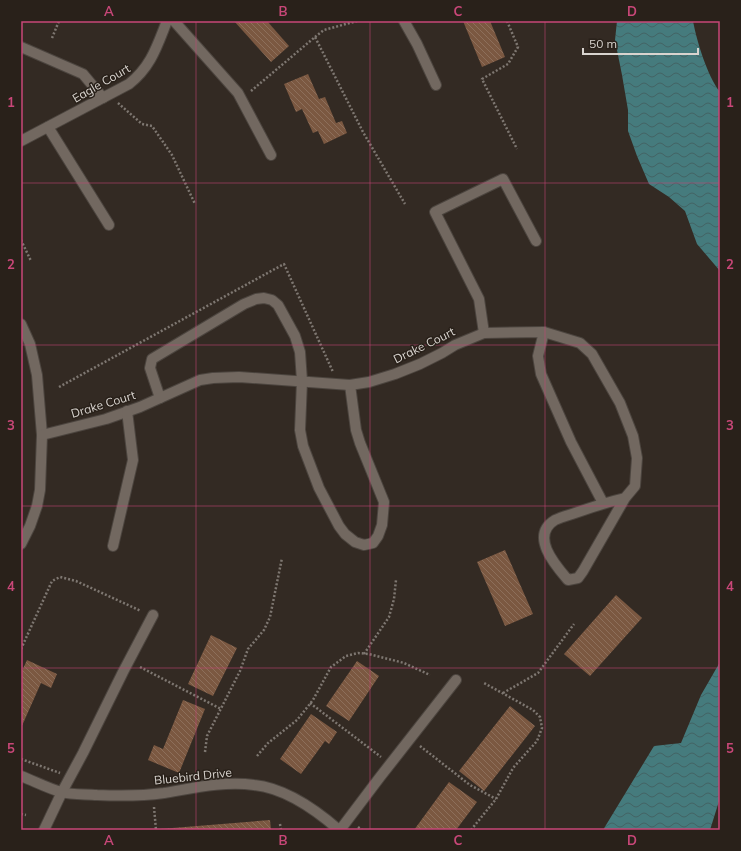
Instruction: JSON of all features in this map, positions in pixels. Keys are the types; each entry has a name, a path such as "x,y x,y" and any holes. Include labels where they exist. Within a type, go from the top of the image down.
{"street":[{"name":"Eagle Court","path":"21,141 129,84 139,76 152,59 167,21"},
{"path":"174,21 238,93 271,156"},
{"path":"404,21 418,44 436,85"},
{"path":"21,47 83,74 106,96"},
{"path":"48,127 109,225"},
{"path":"484,333 479,299 435,212 502,179 536,241"},
{"path":"160,398 150,368 152,360 244,304 256,299 264,298 272,300 278,305 295,336 300,352 302,381 300,437 308,460 319,488 339,526 345,534 355,542 364,545 373,543 378,536 384,516 384,502 356,430 350,384"},
{"path":"21,324 30,344 37,375 42,435 40,490 37,506 30,526 21,544"},
{"path":"544,332 538,356 543,379 571,442 603,503 625,498"},
{"name":"Drake Court","path":"42,435 106,419 160,398 200,380 239,377 350,384 369,382 420,364 455,345 484,333 544,332 580,343 592,354 620,403 633,436 637,458 635,486 625,498 583,571 578,578 568,580 552,561 546,549 544,537 547,528 554,520 603,503"},
{"path":"114,546 133,460 127,411"},
{"path":"44,830 153,615"},
{"path":"339,830 456,680"},
{"name":"Bluebird Drive","path":"21,776 62,792 113,796 162,793 201,786 225,784 255,785 273,789 292,796 330,822 339,830"}],"path":[{"path":"52,38 59,21"},
{"path":"251,91 324,30 357,21"},
{"path":"507,21 518,47 508,64 482,79 517,149"},
{"path":"315,37 363,132 405,204"},
{"path":"106,96 142,124 152,126 172,155 195,204"},
{"path":"21,240 31,261"},
{"path":"205,752 207,736 240,671 248,649 264,630 270,617 282,558"},
{"path":"21,649 52,581 60,577 76,581 130,606"},
{"path":"364,654 389,617 394,599 396,580"},
{"path":"502,693 538,673 574,624"},
{"path":"257,756 268,743 297,720 310,703 331,667 346,656 358,653 404,663 430,675"},
{"path":"129,661 221,709"},
{"path":"471,830 496,799 513,768 537,741 542,728 540,717 533,710 484,683"},
{"path":"310,703 390,764"},
{"path":"411,738 470,785 496,799"},
{"path":"21,759 62,774"},
{"path":"21,814 26,815"},
{"path":"155,818 156,830"},
{"path":"280,824 280,830"},
{"path":"358,826 362,830"}],"water":[{"path":"617,21 693,21 703,58 715,85 720,92 720,271 697,244 685,211 669,197 649,184 637,156 628,131 628,110 615,40"},
{"path":"720,662 720,798 710,830 603,830 654,746 681,743 701,695"}],"building":[{"path":"234,21 267,21 289,46 271,62"},
{"path":"463,21 490,21 505,57 482,67"},
{"path":"308,74 319,99 325,97 336,123 342,121 347,133 324,144 318,131 313,133 302,109 296,112 284,84"},
{"path":"505,550 533,614 505,626 477,562"},
{"path":"616,595 642,618 590,676 564,654"},
{"path":"211,635 237,648 213,696 188,684"},
{"path":"27,660 57,674 51,688 41,683 21,728 21,673"},
{"path":"357,661 379,676 349,721 326,706"},
{"path":"183,700 205,709 179,773 148,760 154,745 163,749"},
{"path":"510,706 535,726 484,791 459,771"},
{"path":"311,714 337,732 329,744 325,741 301,774 280,759"},
{"path":"449,782 477,802 456,830 414,830"},
{"path":"270,820 271,830 160,830 160,829"}]}
